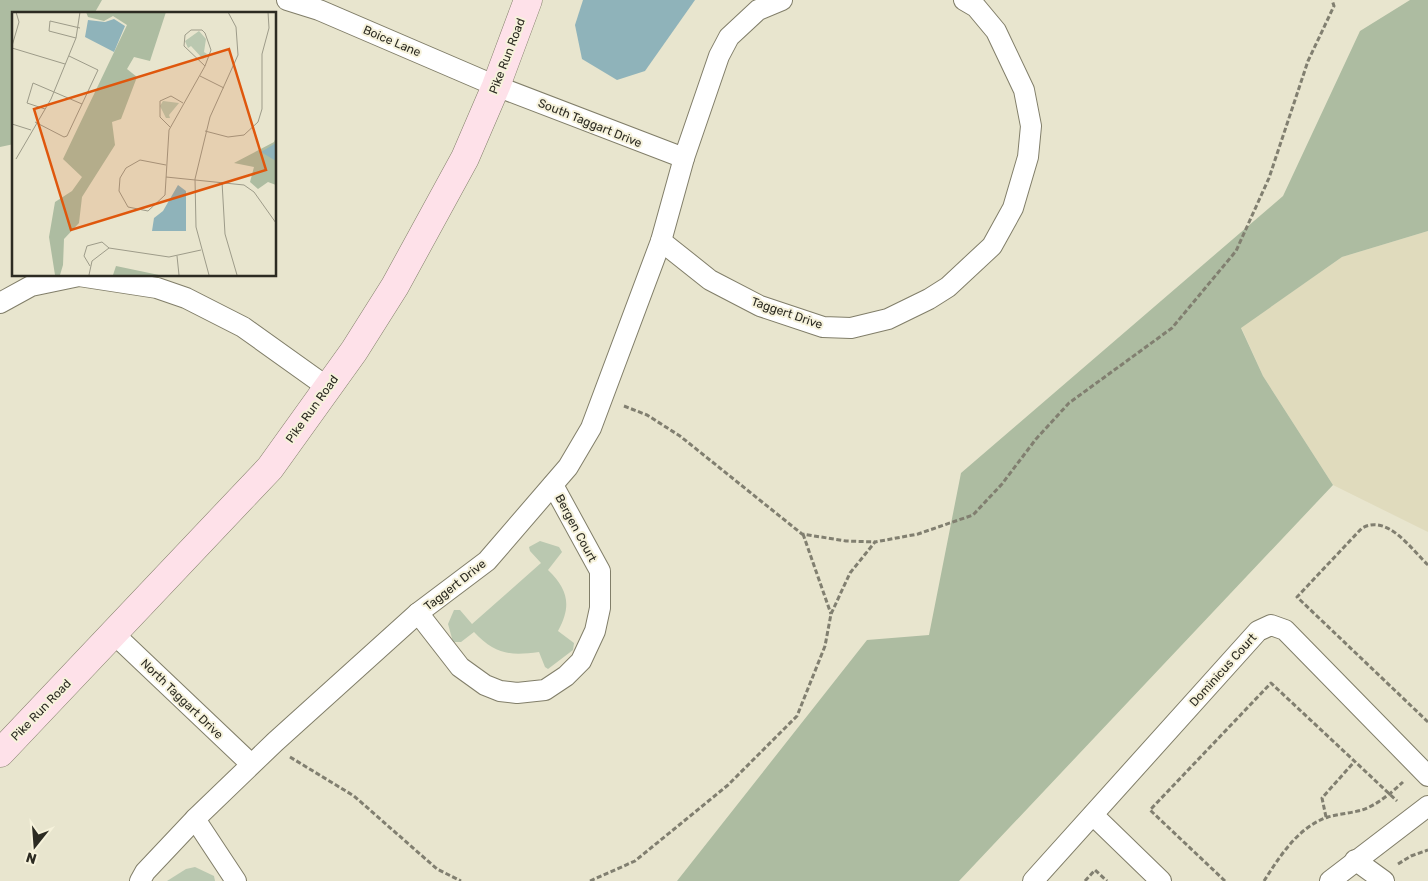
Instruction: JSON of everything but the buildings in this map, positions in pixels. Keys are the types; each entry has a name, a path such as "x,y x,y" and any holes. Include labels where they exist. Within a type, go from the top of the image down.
{"street":[{"name":"Boice Lane","path":"287,0 322,5 496,86"},
{"name":"Pike Run Road","path":"0,753 270,468 354,351 395,286 465,158 496,86 528,0"},
{"name":"Taggert Drive","path":"140,881 145,872 195,819 251,764 418,613 487,561 568,468 591,428 661,241 684,158 719,56 729,37 758,10 782,0"},
{"name":"Taggert Drive","path":"661,241 710,280 760,306 823,327 851,328 888,319 929,299 948,287 992,246 1013,208 1028,157 1031,126 1024,90 996,31 976,7 964,0"},
{"name":"South Taggart Drive","path":"496,86 684,158"},
{"path":"0,303 31,286 79,276 157,288 186,298 243,327 327,387"},
{"name":"Bergen Court","path":"418,613 460,667 485,685 500,691 517,693 545,690 566,676 581,661 595,631 600,608 600,571 553,485"},
{"name":"Dominicus Court","path":"1033,881 1258,631 1271,625 1285,630 1428,776"},
{"name":"North Taggart Drive","path":"114,634 251,764"},
{"path":"1330,881 1428,806"},
{"path":"1093,815 1161,881"},
{"path":"195,819 236,881"},
{"path":"1355,860 1390,873"}],"path":[{"path":"621,404 647,415 680,436 802,534 846,542 875,542 918,534 972,515 1002,484 1036,439 1069,403 1172,328 1236,251 1269,178 1308,61 1334,6 1332,0"},
{"path":"1428,565 1393,531 1376,523 1369,524 1362,528 1297,598 1428,722"},
{"path":"802,534 831,614"},
{"path":"590,881 635,861 728,785 797,716 825,646 831,614 850,573 875,542"},
{"path":"1225,881 1150,810 1271,683 1389,795 1401,804"},
{"path":"285,754 354,796 437,869 461,881"},
{"path":"1326,817 1322,808 1322,798 1354,762"},
{"path":"1264,881 1284,850 1300,834 1326,817 1363,810 1389,795 1407,778"},
{"path":"1390,873 1411,856 1428,850"},
{"path":"1085,881 1095,870 1107,881"}],"shaded area":[{"path":"1428,231 1428,532 1333,485 1263,376 1241,327 1342,257"}],"green space":[{"path":"0,0 102,0 95,12 12,12 12,144 0,147"},
{"path":"1410,0 1428,0 1428,231 1342,257 1241,328 1263,376 1333,485 959,881 677,881 867,640 929,635 961,473 1283,196 1360,31"},
{"path":"540,541 559,547 562,552 548,570 564,591 566,598 565,614 558,631 574,643 573,650 548,669 545,667 539,652 519,654 503,652 489,645 474,632 461,642 453,642 448,624 454,610 460,610 472,624 541,563 530,551 529,547"},
{"path":"195,867 214,876 215,881 167,881 186,869"}],"water":[{"path":"583,0 695,0 645,71 617,80 582,59 575,25"}]}
